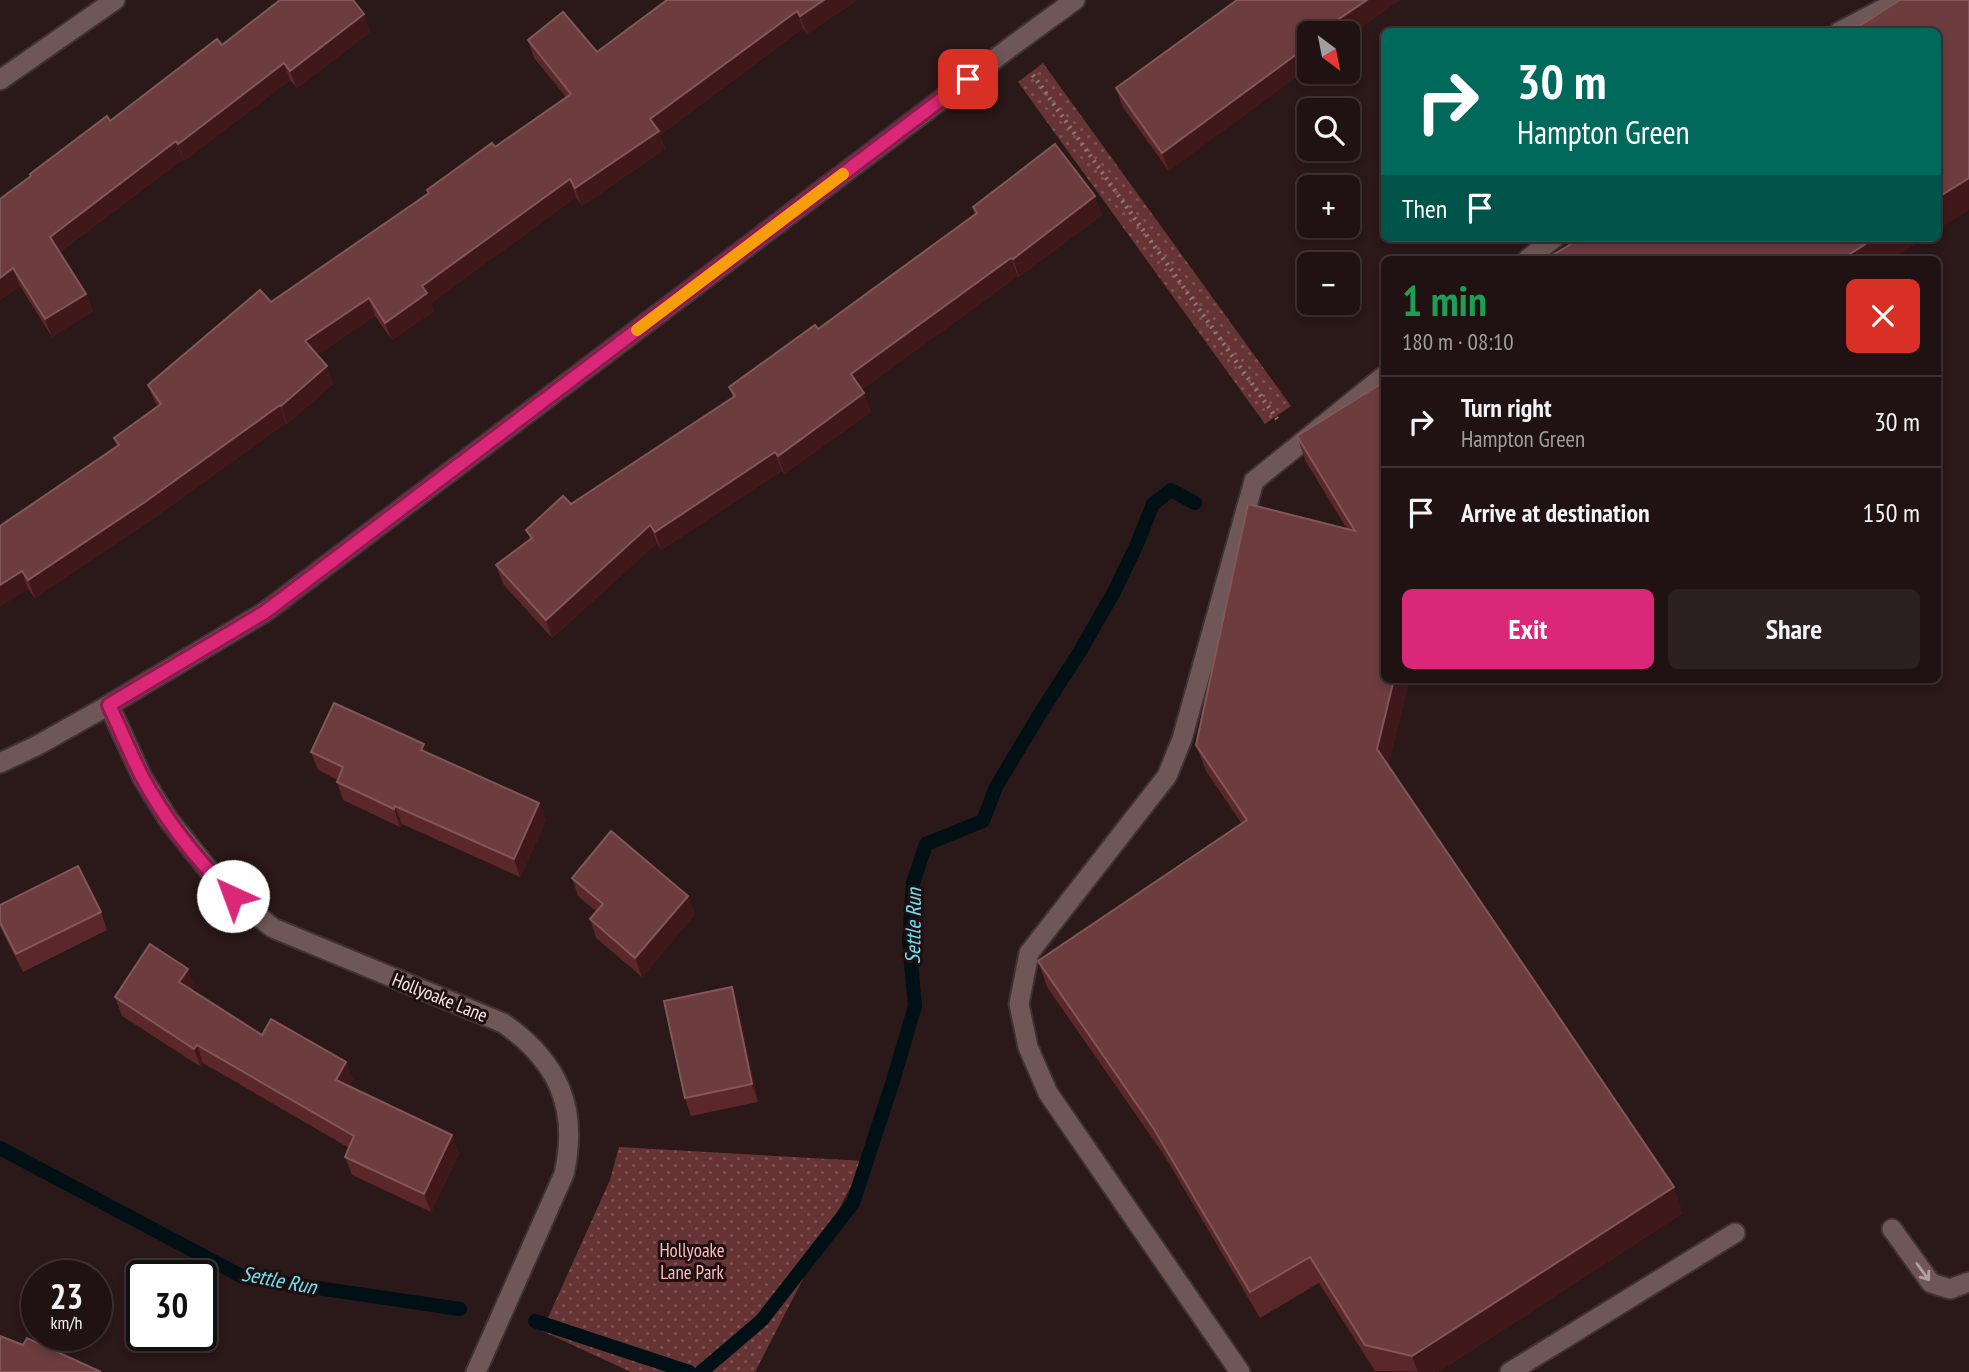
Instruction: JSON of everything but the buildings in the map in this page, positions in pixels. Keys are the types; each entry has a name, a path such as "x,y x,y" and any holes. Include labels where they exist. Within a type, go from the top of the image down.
{"street":[{"path":"0,80 115,0"},
{"path":"0,763 109,705 265,612 1075,0"},
{"path":"1847,28 1900,0"},
{"path":"1532,256 1549,242"},
{"path":"1240,1372 1048,1093 1028,1047 1019,1004 1029,953 1167,776 1182,739 1254,481 1381,378"},
{"name":"Hollyoake Lane","path":"109,705 142,777 168,820 207,869 233,896 273,928 503,1023 533,1046 553,1074 564,1100 569,1126 569,1147 564,1174 476,1372"},
{"path":"1892,1229 1931,1283 1950,1289 1969,1282"},
{"path":"1510,1372 1735,1233"}],"path":[{"path":"1012,46 1297,447"}],"green space":[{"path":"1043,63 1291,406 1265,424 1018,82"},
{"name":"Hollyoake Lane Park","path":"619,1147 864,1161 755,1372 631,1372 542,1331 610,1180"}],"waterway":[{"name":"Settle Run","path":"701,1372 762,1320 853,1203 915,1006 909,941 913,883 926,844 983,821 996,787 1114,592 1153,504 1171,490 1195,503"},
{"name":"Settle Run","path":"0,1148 243,1277 460,1309"},
{"name":"Settle Run","path":"535,1321 689,1372"}],"slow traffic":[{"path":"637,330 843,174"}],"route":[{"path":"233,896 168,820 142,777 109,705 265,612 968,79"}]}
